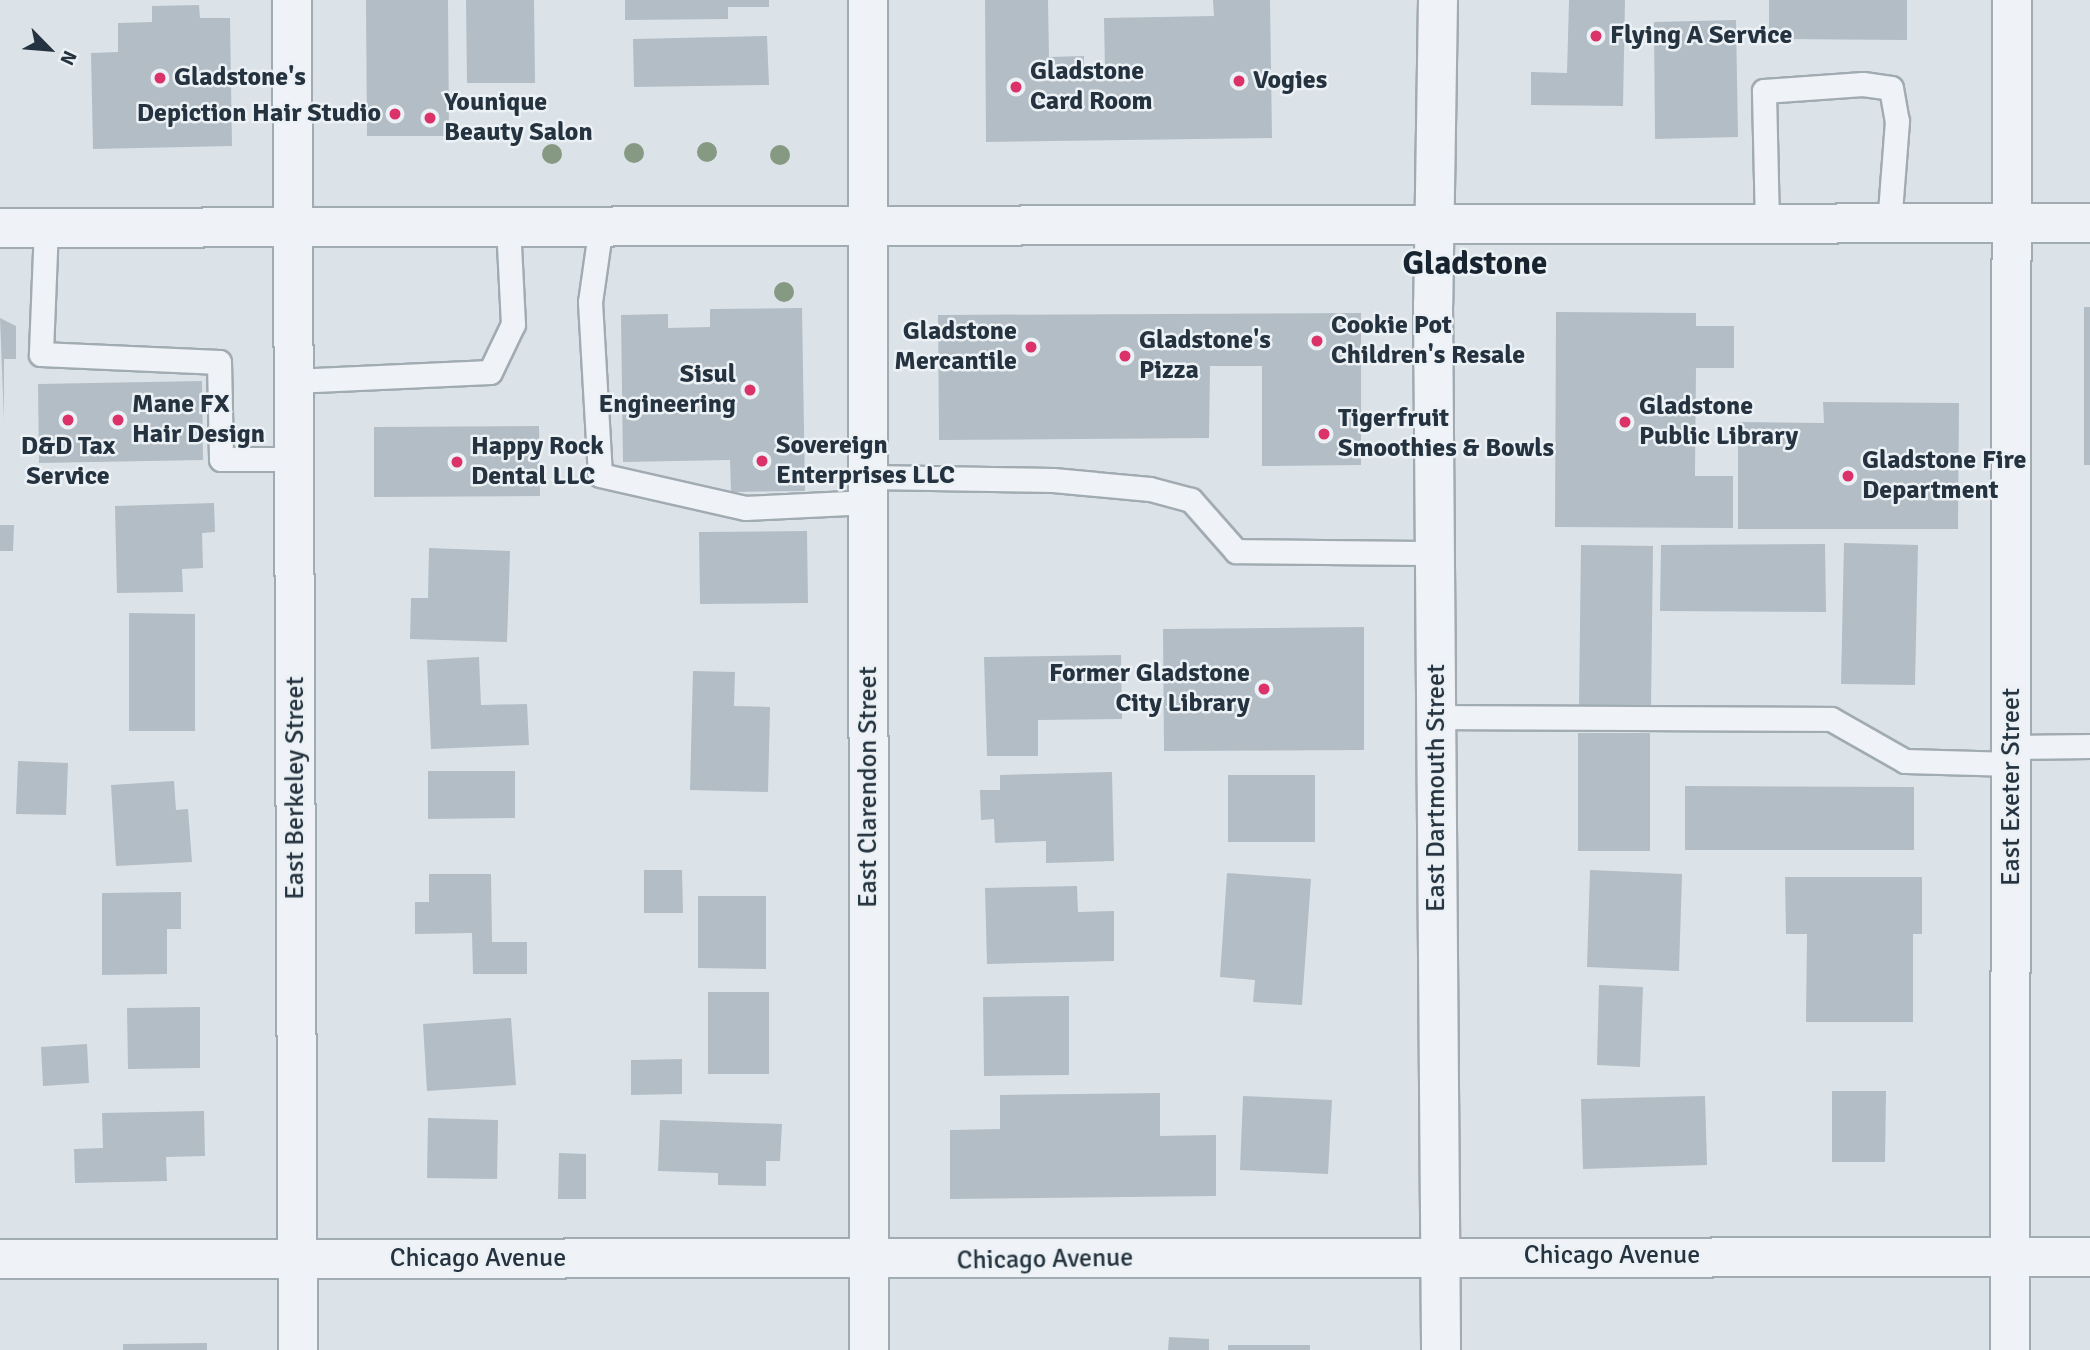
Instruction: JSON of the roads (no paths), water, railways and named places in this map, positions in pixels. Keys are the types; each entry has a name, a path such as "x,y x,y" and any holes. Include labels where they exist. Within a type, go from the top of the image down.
{"street":[{"name":"East Berkeley Street","path":"292,0 298,1350"},
{"name":"East Clarendon Street","path":"868,0 869,1350"},
{"name":"East Dartmouth Street","path":"1438,0 1435,553 1441,1350"},
{"name":"East Exeter Street","path":"2010,1350 2014,224 2012,0"},
{"path":"0,228 2090,223"},
{"name":"Chicago Avenue","path":"0,1259 869,1262 1440,1255 2090,1257"}],"lane":[{"path":"1767,225 1764,92 1863,84 1891,88 1897,121 1889,225"},
{"path":"601,225 590,302 600,475 745,508 869,490 1150,489 1191,500 1236,551 1435,553"},
{"path":"293,381 490,372 513,324 508,226"},
{"path":"46,227 41,354 219,362 220,459 293,459"},
{"path":"1437,717 1831,719 1905,761 2012,755 2090,746"}],"place":[{"name":"Flying A Service","path":"1596,36"},
{"name":"Gladstone's","path":"160,78"},
{"name":"Vogies","path":"1239,81"},
{"name":"Gladstone Card Room","path":"1016,87"},
{"name":"Depiction Hair Studio","path":"395,114"},
{"name":"Younique Beauty Salon","path":"430,118"},
{"name":"Cookie Pot Children's Resale","path":"1317,341"},
{"name":"Gladstone Mercantile","path":"1031,347"},
{"name":"Gladstone's Pizza","path":"1125,356"},
{"name":"Sisul Engineering","path":"750,390"},
{"name":"D&D Tax Service","path":"68,420"},
{"name":"Mane FX Hair Design","path":"118,420"},
{"name":"Gladstone Public Library","path":"1625,422"},
{"name":"Tigerfruit Smoothies & Bowls","path":"1324,434"},
{"name":"Sovereign Enterprises LLC","path":"762,461"},
{"name":"Happy Rock Dental LLC","path":"457,462"},
{"name":"Gladstone Fire Department","path":"1848,476"},
{"name":"Former Gladstone City Library","path":"1264,689"}],"district":[{"name":"Gladstone","path":"1475,264"}]}
